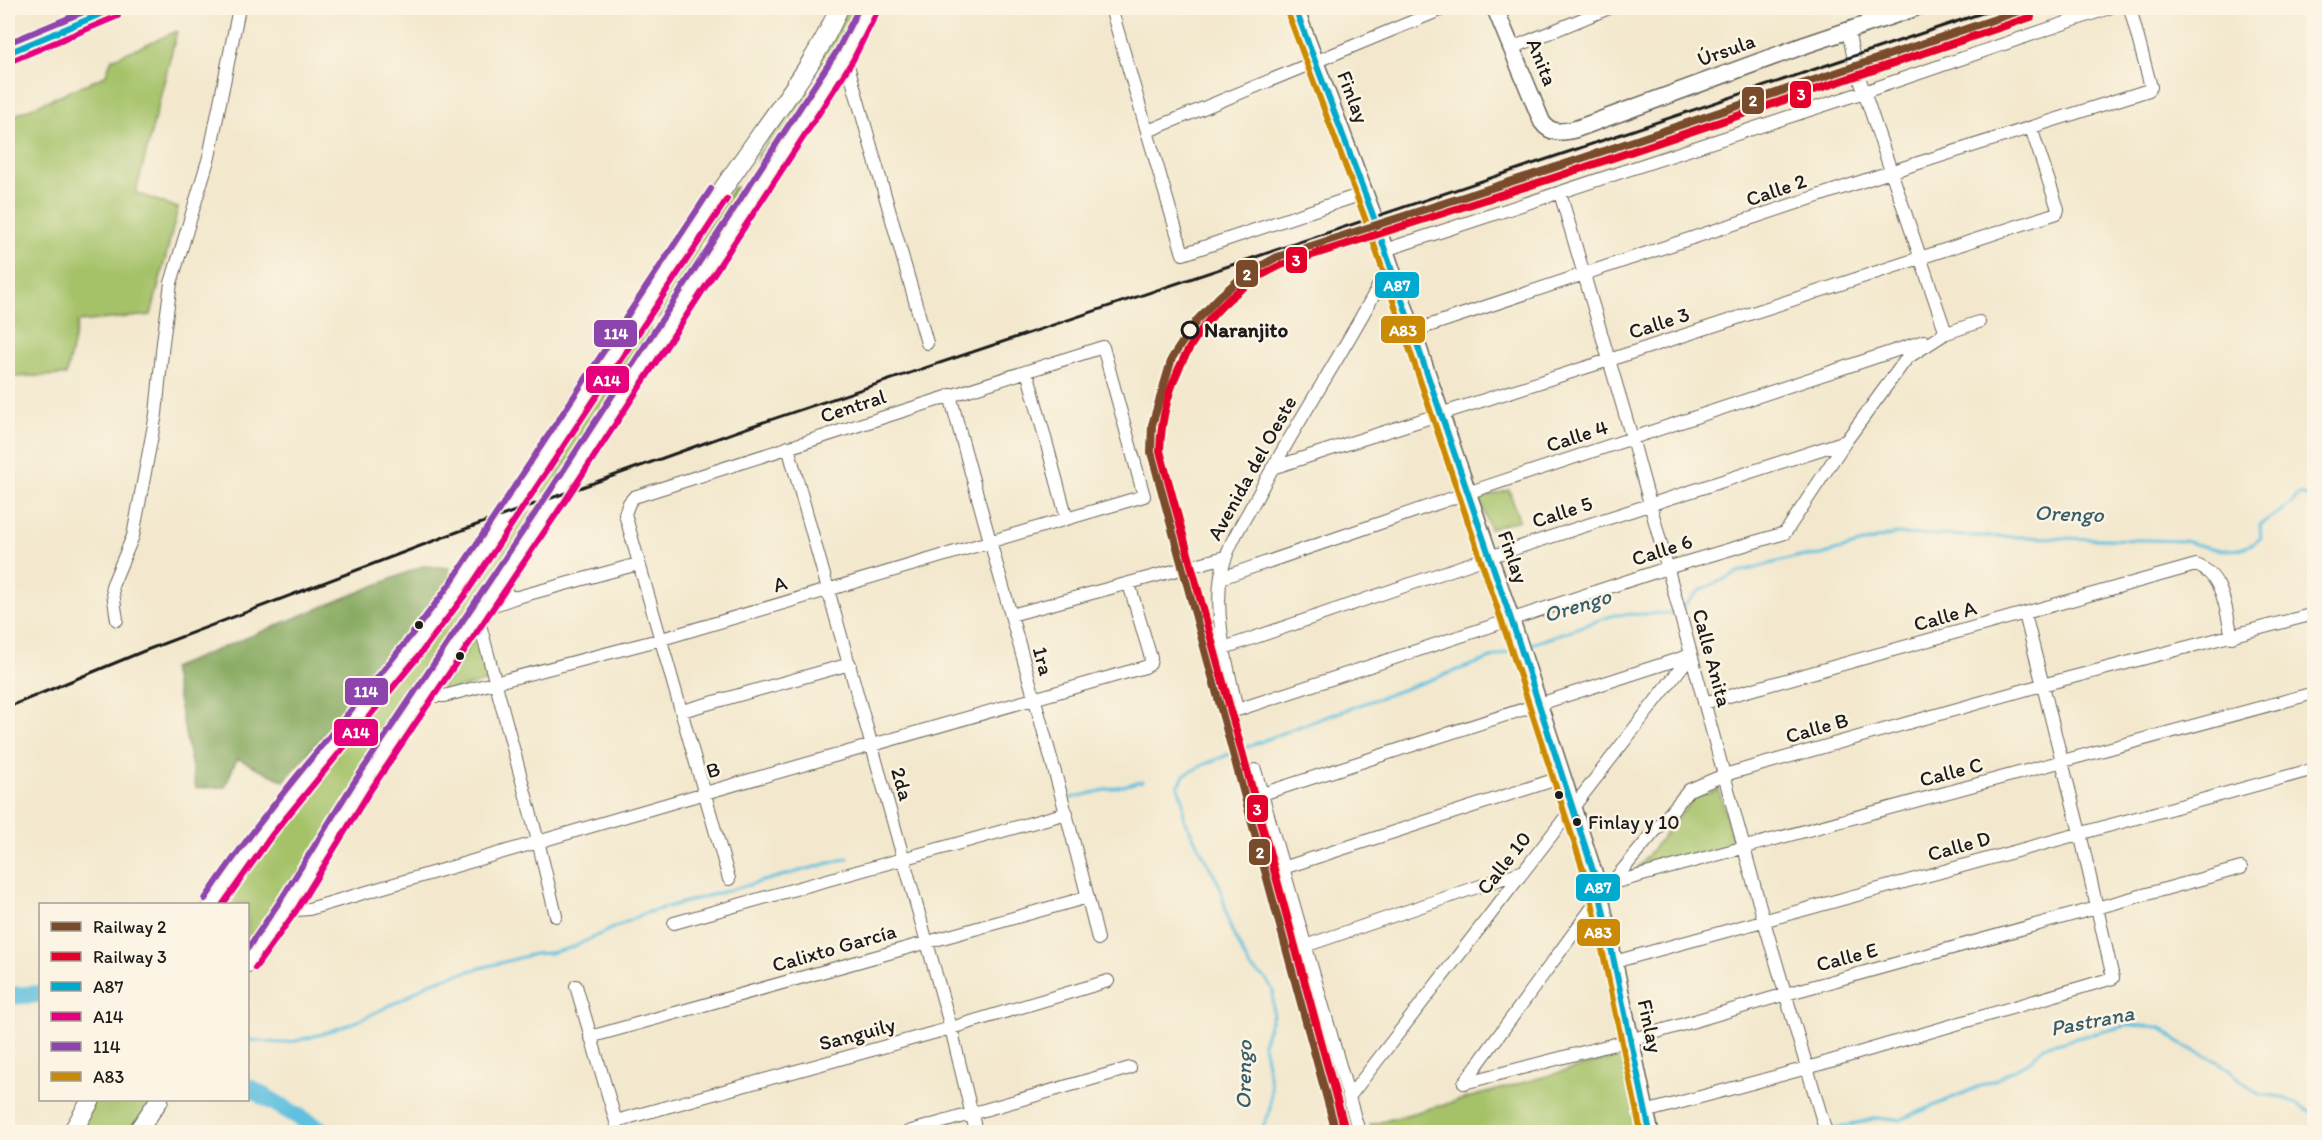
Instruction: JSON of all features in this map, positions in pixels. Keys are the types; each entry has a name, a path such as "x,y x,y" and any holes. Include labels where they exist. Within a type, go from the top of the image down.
{"main road":[{"path":"213,903 294,790 384,686 453,595 511,512 736,169 805,72 839,8"},
{"path":"249,962 288,906 360,789 666,330 845,55 869,8"},
{"path":"736,169 759,187"},
{"path":"639,314 666,330"},
{"path":"72,1132 91,1101"},
{"path":"137,1132 158,1101"}],"street":[{"path":"8,53 116,8"},
{"path":"117,620 112,586 133,536 156,414 171,283 209,157 239,8"},
{"path":"1111,8 1183,254 1365,193"},
{"name":"Finlay","path":"1295,8 1388,257 1573,809 1603,889 1614,962 1650,1132"},
{"path":"1148,131 1445,8"},
{"name":"Anita","path":"1495,8 1542,122 1551,131"},
{"path":"1512,48 1609,8"},
{"name":"Úrsula","path":"1551,131 1576,129 1848,30 1867,15 1915,8"},
{"path":"1388,257 1560,193 2109,8"},
{"name":"Calle 2","path":"1413,331 1890,172 2149,90 2151,87 2130,8"},
{"path":"1848,30 1855,65 1946,333 1979,322"},
{"path":"845,55 927,343"},
{"name":"Calle 3","path":"1272,468 2057,213 2058,209 2031,128"},
{"name":"Calle Anita","path":"1560,193 1632,438 1764,921 1826,1132"},
{"name":"Avenida del Oeste","path":"1237,710 1220,616 1221,578 1225,557 1388,257"},
{"name":"Calle 4","path":"1221,578 1946,333"},
{"name":"Calle 6","path":"1237,710 1514,629 1668,568 1785,533 1846,441 1907,358 1946,333"},
{"name":"Central","path":"638,564 626,514 629,503 634,498 1103,347 1144,496"},
{"path":"1027,371 1067,519"},
{"name":"1ra","path":"950,395 989,544 1067,813 1098,939"},
{"name":"Calle 5","path":"1224,648 1490,557 1846,441"},
{"name":"2da","path":"788,447 951,1028 976,1132"},
{"name":"A","path":"425,691 433,696 444,696 662,639 989,544 1144,496"},
{"path":"1011,615 1225,557"},
{"path":"556,916 479,621 480,610 514,598 638,564 662,639 729,879"},
{"name":"Calle A","path":"1704,703 2196,565 2207,569 2222,594 2232,637"},
{"path":"503,575 507,594 514,598"},
{"name":"B","path":"288,906 297,910 309,909 1145,667 1150,664 1151,658 1129,584"},
{"path":"1645,1112 1808,1068 2113,978 2080,833 2025,614"},
{"name":"Calle B","path":"1464,1083 1603,889 1689,790 1724,775 2042,685 2314,614"},
{"path":"1262,794 1692,655"},
{"name":"Calle 10","path":"1348,1097 1692,655"},
{"path":"682,711 850,664"},
{"name":"Calle C","path":"1603,889 2314,693"},
{"name":"Calle D","path":"1614,962 2314,769"},
{"path":"1256,770 1359,1132"},
{"path":"1283,868 1563,777"},
{"path":"674,923 1067,813"},
{"name":"Calle E","path":"1464,1083 1630,1040 1786,994 2241,868"},
{"path":"1305,946 1522,872"},
{"name":"Calixto García","path":"590,1037 1088,897"},
{"name":"Sanguily","path":"617,1127 1108,981"},
{"path":"576,986 617,1127"},
{"path":"908,1132 1130,1068"}],"green space":[{"path":"845,8 863,8 828,68 821,64 821,57"},
{"path":"177,31 136,193 178,208 151,315 78,322 66,375 8,377 8,118 105,76 112,59"},
{"path":"801,90 806,90 811,94 762,167 758,166 757,157"},
{"path":"734,187 738,189 740,197 667,308 660,317 656,318 650,312"},
{"path":"643,322 648,323 651,330 551,490 528,496"},
{"path":"1509,490 1519,520 1490,529 1479,499"},
{"path":"550,506 249,961 249,903 213,903 502,523"},
{"path":"423,566 449,568 450,587 284,781 237,758 225,787 196,788 172,668"},
{"path":"478,634 488,681 444,692 442,687"},
{"path":"1719,790 1735,846 1636,870 1695,797"},
{"path":"1623,1055 1641,1132 1373,1132 1370,1125"},
{"path":"90,1101 158,1101 137,1132 72,1132"}],"waterway":[{"name":"Orengo","path":"1682,607 1700,590 1743,571 1796,557 1821,555 1894,534 2185,541 2214,549 2233,550 2252,544 2261,538 2260,525 2291,504 2299,494 2314,498"},
{"name":"Orengo","path":"1526,646 1614,615 1671,613 1676,610"},
{"name":"Orengo","path":"1261,1132 1270,1109 1271,1087 1263,1043 1273,1015 1273,990 1265,978 1250,968 1230,927 1220,886 1184,819 1183,800 1178,787 1184,775 1205,764 1295,728 1514,650"},
{"path":"1071,798 1143,781"},
{"path":"249,1040 280,1043 322,1034 358,1021 405,998 427,984 447,977 534,954 550,953 573,947 645,913 848,858"},
{"name":"Orengo","path":"8,996 39,994"},
{"name":"Pastrana","path":"1835,1129 1876,1118 1900,1120 1997,1079 2030,1061 2044,1046 2129,1025 2160,1027 2182,1045 2219,1062 2258,1094 2283,1097 2314,1114"},
{"name":"Orengo","path":"249,1088 325,1132"}],"railway":[{"path":"8,707 144,651 457,532 752,426 1997,8"}],"rail line":[{"name":"2","path":"1336,1132 1151,452 1152,425 1172,358 1197,320 1219,297 1243,276 1277,257 1550,169 2028,8"},
{"name":"3","path":"1345,1130 1160,451 1167,402 1184,357 1197,336 1229,299 1256,278 1281,265 1553,178 2031,17"}],"transit line":[{"name":"114","path":"8,43 93,8"},
{"name":"A87","path":"8,53 115,8"},
{"name":"114","path":"249,947 353,784 550,491 837,51 859,8"},
{"name":"A87","path":"1295,8 1374,218 1517,637 1598,886 1650,1132"},
{"name":"A83","path":"1287,11 1366,221 1508,640 1589,888 1641,1132"},
{"name":"A14","path":"255,968 296,911 368,794 565,501 812,124 853,60 877,12"},
{"name":"A14","path":"11,61 118,16"},
{"name":"114","path":"205,899 294,779 450,584 711,189"},
{"name":"A14","path":"224,903 272,835 417,658 465,595 727,199"}],"place":[{"name":"Naranjito","path":"1190,330"},
{"name":"Finlay y 10","path":"1577,822"}]}
